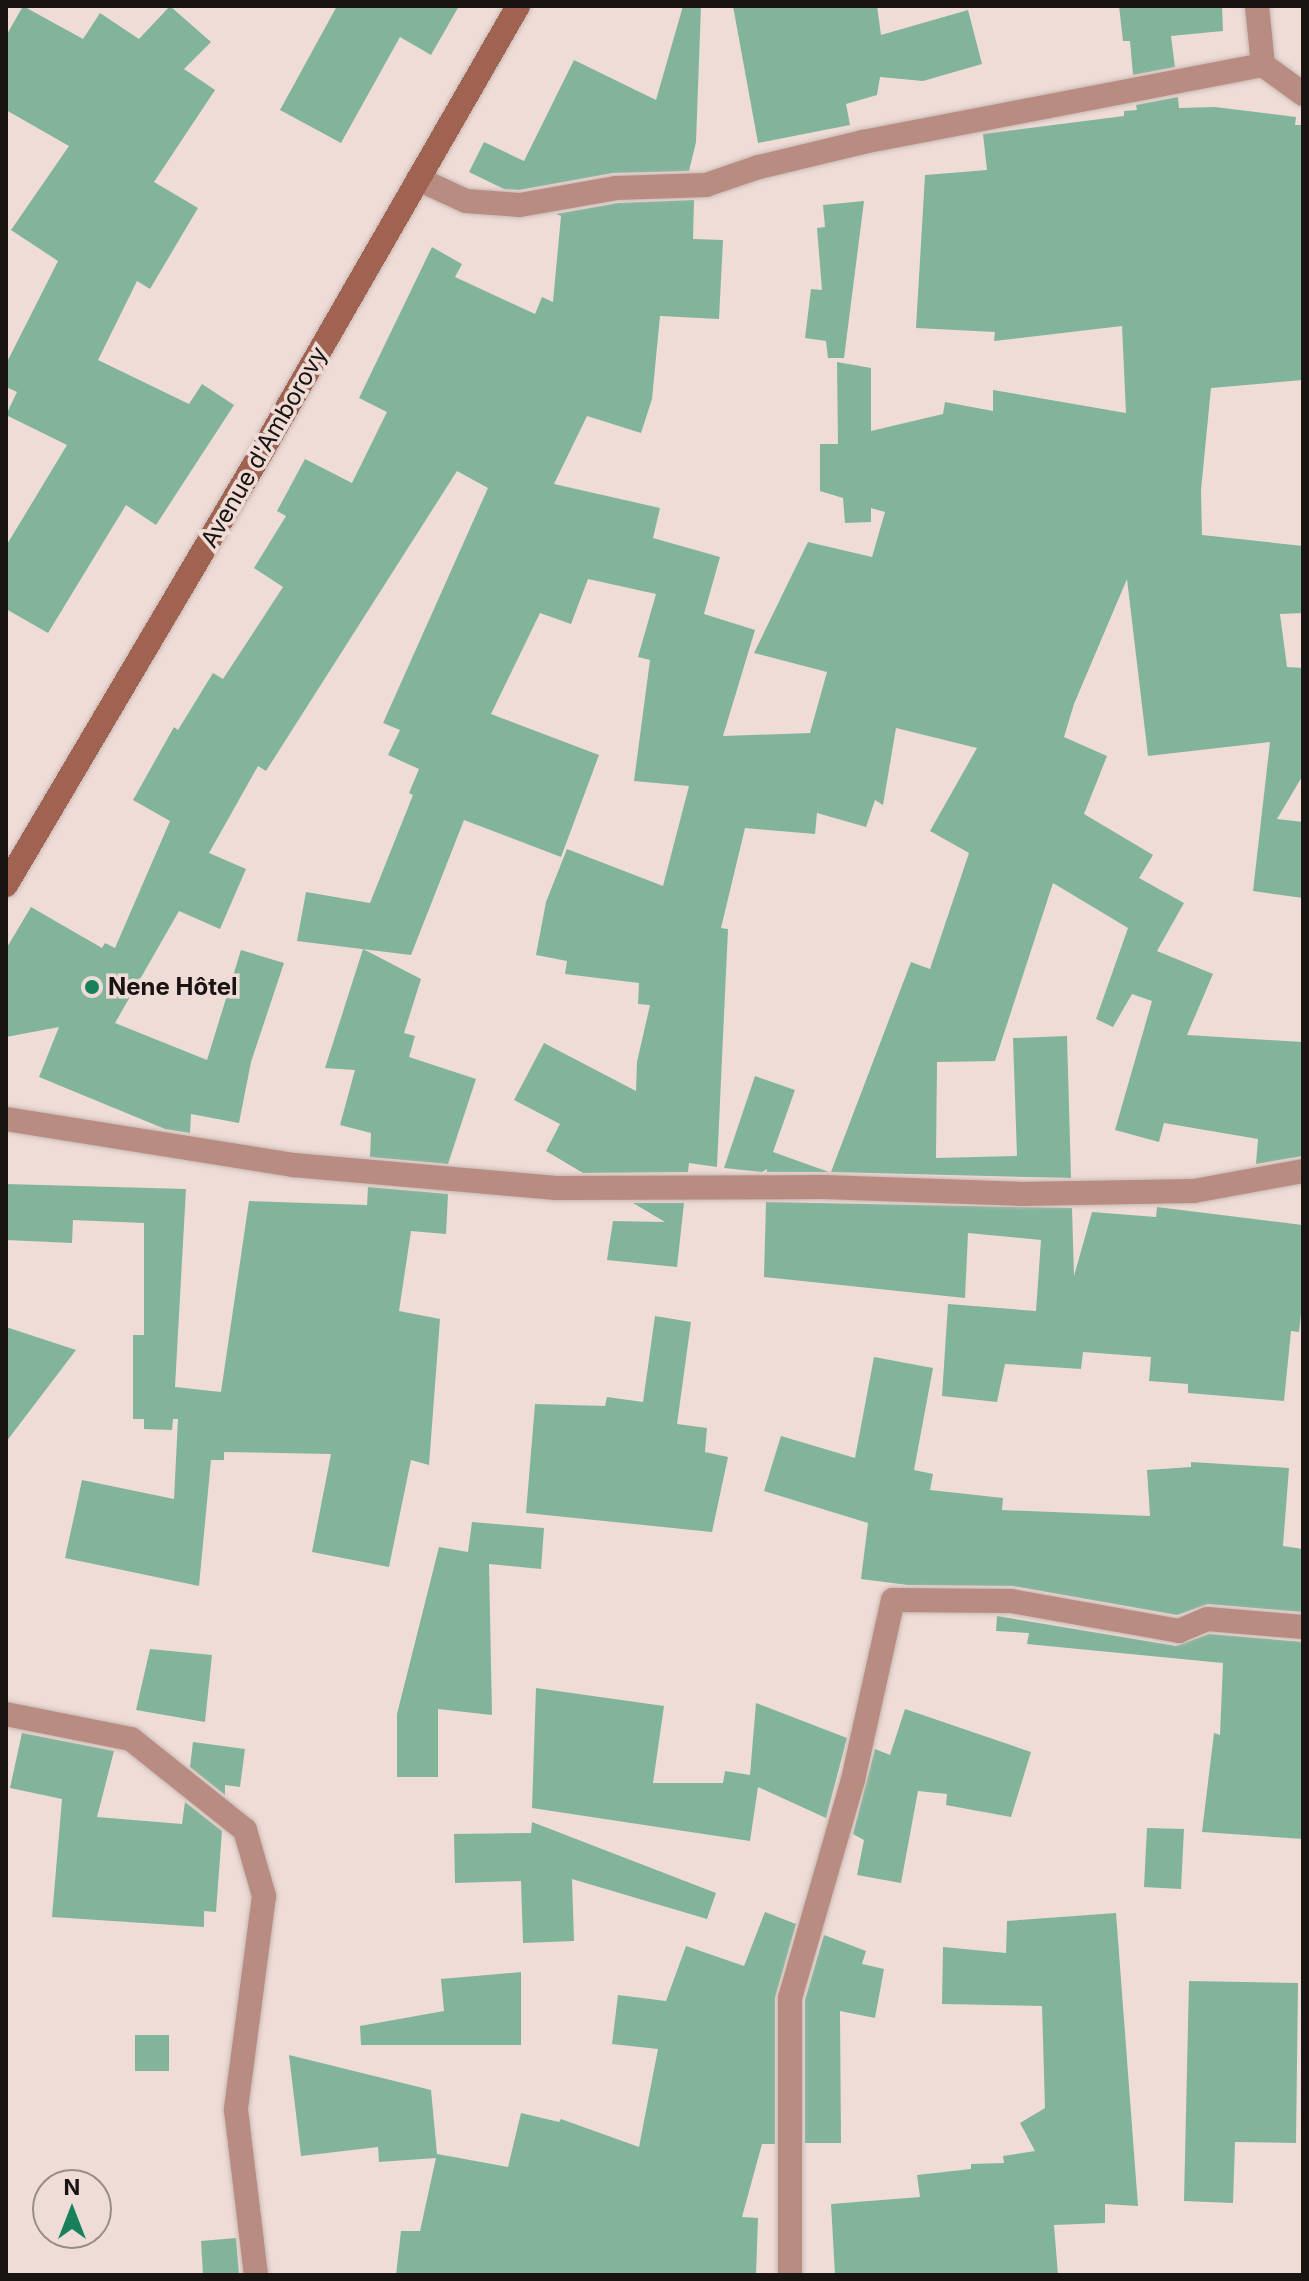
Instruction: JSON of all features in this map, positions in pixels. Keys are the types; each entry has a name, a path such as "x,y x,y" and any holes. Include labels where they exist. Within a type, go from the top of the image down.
{"main road":[{"name":"Avenue d'Amborovy","path":"6,885 518,6"}],"street":[{"path":"1257,6 1263,65"},
{"path":"418,179 466,201 520,205 616,188 706,185 759,167 863,142 1263,65 1303,94"},
{"path":"6,1119 293,1165 556,1188 823,1187 1019,1194 1194,1191 1303,1171"},
{"path":"790,2275 790,1998 853,1780 893,1600 1011,1601 1179,1631 1207,1619 1303,1627"},
{"path":"6,1714 131,1739 245,1830 264,1896 236,2110 256,2275"}],"building":[{"path":"23,6 83,39 100,13 139,39 170,6 211,42 184,69 215,90 154,182 198,208 150,289 137,281 98,360 189,404 202,384 234,405 156,525 126,505 48,633 6,609 6,546 67,445 6,415 17,392 6,387 6,364 58,261 11,230 69,146 6,110 6,36"},
{"path":"337,6 459,6 431,55 400,37 341,143 280,110"},
{"path":"683,6 701,6 696,142 689,171 613,173 519,190 504,189 469,172 484,142 524,161 574,60 656,100"},
{"path":"733,6 877,6 881,35 968,10 982,64 923,81 880,77 877,95 846,104 850,125 758,143"},
{"path":"1119,6 1222,6 1223,31 1171,36 1175,67 1133,75 1130,41 1123,41"},
{"path":"1178,97 1179,108 1215,107 1296,117 1295,125 1303,125 1303,380 1211,388 1201,490 1202,535 1303,546 1303,613 1280,614 1287,667 1303,668 1303,775 1277,819 1303,822 1303,898 1253,891 1270,742 1148,756 1127,579 1074,704 1064,737 1107,756 1084,814 1153,855 1139,878 1184,903 1157,951 1213,974 1187,1035 1303,1042 1303,1156 1256,1164 1258,1139 1164,1123 1159,1142 1115,1130 1152,1001 1132,994 1113,1027 1096,1019 1128,928 1053,883 995,1061 937,1062 936,1158 1017,1156 1013,1038 1067,1036 1071,1178 831,1172 911,962 930,969 969,853 930,831 977,748 896,728 883,805 875,800 866,827 817,813 815,834 745,828 721,928 728,929 717,1167 689,1163 688,1172 583,1173 546,1151 560,1124 514,1100 544,1043 636,1091 637,1062 650,1005 638,1004 639,983 565,974 567,961 536,955 546,902 567,849 663,886 689,786 634,781 650,660 638,657 656,594 588,579 571,624 540,613 491,714 599,755 561,857 464,820 411,955 297,941 306,892 370,903 413,795 409,793 419,769 388,755 400,730 383,723 488,488 457,471 266,771 258,766 209,853 246,869 220,929 179,911 115,1023 207,1060 241,950 284,963 251,1062 239,1123 191,1114 190,1133 165,1129 39,1077 59,1027 6,1037 6,949 31,907 102,948 105,943 115,948 170,821 133,800 174,727 178,730 213,673 223,679 283,587 254,568 286,516 277,511 305,459 352,483 387,412 359,398 432,247 462,264 455,277 535,314 542,297 553,302 561,216 556,214 618,203 694,200 693,239 723,240 719,319 660,316 652,399 641,433 587,416 554,484 660,508 653,538 720,557 704,614 755,630 723,736 810,733 827,672 754,653 808,542 872,557 885,512 871,508 871,522 845,523 843,498 820,491 820,444 838,444 837,362 871,368 871,431 943,414 945,402 993,411 993,390 1126,413 1122,326 994,341 995,332 916,328 925,175 987,170 983,134 1124,116 1124,111 1137,110 1136,105"},
{"path":"864,201 844,358 828,358 826,341 805,338 811,289 822,290 817,228 825,227 823,205"},
{"path":"363,949 421,979 404,1033 415,1036 409,1057 476,1079 448,1164 370,1157 371,1133 340,1125 355,1070 325,1068"},
{"path":"755,1076 795,1090 773,1152 829,1172 767,1172 767,1169 762,1172 724,1168"},
{"path":"6,1184 186,1189 175,1387 221,1392 249,1201 367,1205 368,1187 448,1194 446,1234 411,1231 399,1311 440,1319 429,1465 411,1460 389,1567 312,1552 331,1454 224,1452 224,1460 211,1460 199,1586 65,1558 82,1480 174,1499 178,1419 173,1419 172,1430 144,1429 144,1419 133,1419 133,1335 144,1335 144,1223 73,1220 72,1243 6,1240"},
{"path":"766,1202 1072,1208 1074,1276 1092,1212 1156,1217 1157,1207 1303,1225 1303,1295 1299,1332 1291,1331 1284,1401 1188,1393 1188,1384 1149,1381 1151,1357 1083,1352 1081,1369 1005,1364 997,1402 942,1396 948,1304 1036,1311 1041,1240 968,1233 965,1298 764,1277"},
{"path":"633,1203 684,1203 677,1267 607,1260 613,1221 665,1222"},
{"path":"655,1316 691,1322 677,1424 707,1428 705,1452 728,1457 712,1532 526,1513 535,1404 605,1406 607,1397 643,1402"},
{"path":"6,1327 76,1350 6,1442"},
{"path":"874,1357 933,1368 914,1470 933,1474 930,1490 1003,1498 1002,1510 1150,1516 1147,1470 1191,1467 1191,1462 1289,1468 1283,1546 1303,1549 1303,1612 1208,1604 1177,1615 1013,1586 908,1585 861,1579 868,1523 764,1491 781,1436 855,1458"},
{"path":"472,1522 544,1528 541,1569 489,1564 492,1715 438,1709 438,1777 397,1777 397,1714 439,1547 468,1552"},
{"path":"997,1616 1176,1646 1209,1634 1303,1642 1303,1839 1202,1832 1214,1733 1220,1735 1223,1663 1027,1644 1029,1633 996,1631"},
{"path":"150,1649 212,1655 205,1722 136,1710"},
{"path":"536,1688 664,1706 653,1783 723,1783 725,1771 750,1775 756,1703 847,1738 826,1818 758,1787 750,1841 532,1808"},
{"path":"905,1709 1031,1752 1011,1817 946,1805 947,1794 918,1791 901,1883 857,1875 864,1840 853,1834 875,1749 890,1755"},
{"path":"22,1733 114,1751 97,1817 182,1824 185,1802 222,1831 216,1912 204,1911 204,1927 52,1917 62,1799 10,1788"},
{"path":"193,1742 245,1749 240,1787 225,1785 225,1795 190,1767"},
{"path":"532,1822 716,1893 707,1919 572,1879 574,1941 523,1943 521,1881 455,1883 454,1834 531,1833"},
{"path":"1147,1828 1184,1829 1181,1889 1144,1887"},
{"path":"765,1912 796,1924 775,1998 775,2144 762,2144 742,2217 758,2218 756,2275 396,2275 401,2231 420,2231 436,2158 379,2162 378,2147 301,2156 289,2055 431,2090 437,2154 508,2167 521,2113 559,2122 561,2119 639,2147 658,2049 612,2044 618,1995 666,2001 686,1946 744,1966"},
{"path":"1116,1913 1138,2206 1105,2204 1105,2223 1054,2225 1058,2275 835,2275 831,2204 920,2197 917,2175 971,2169 971,2164 1004,2163 1003,2156 1035,2151 1020,2123 1045,2108 1042,2006 942,2004 943,1947 1006,1953 1007,1921"},
{"path":"824,1935 866,1951 862,1964 884,1969 875,2018 840,2011 841,2143 805,2143 805,2000"},
{"path":"521,1972 521,2045 361,2045 360,2026 444,2011 441,1979"},
{"path":"1189,1981 1298,1983 1296,2143 1235,2142 1233,2203 1184,2201"},
{"path":"135,2035 169,2035 169,2071 135,2071"},
{"path":"236,2238 239,2275 203,2275 201,2241"}],"place":[{"name":"Nene Hôtel","path":"92,987"}]}
